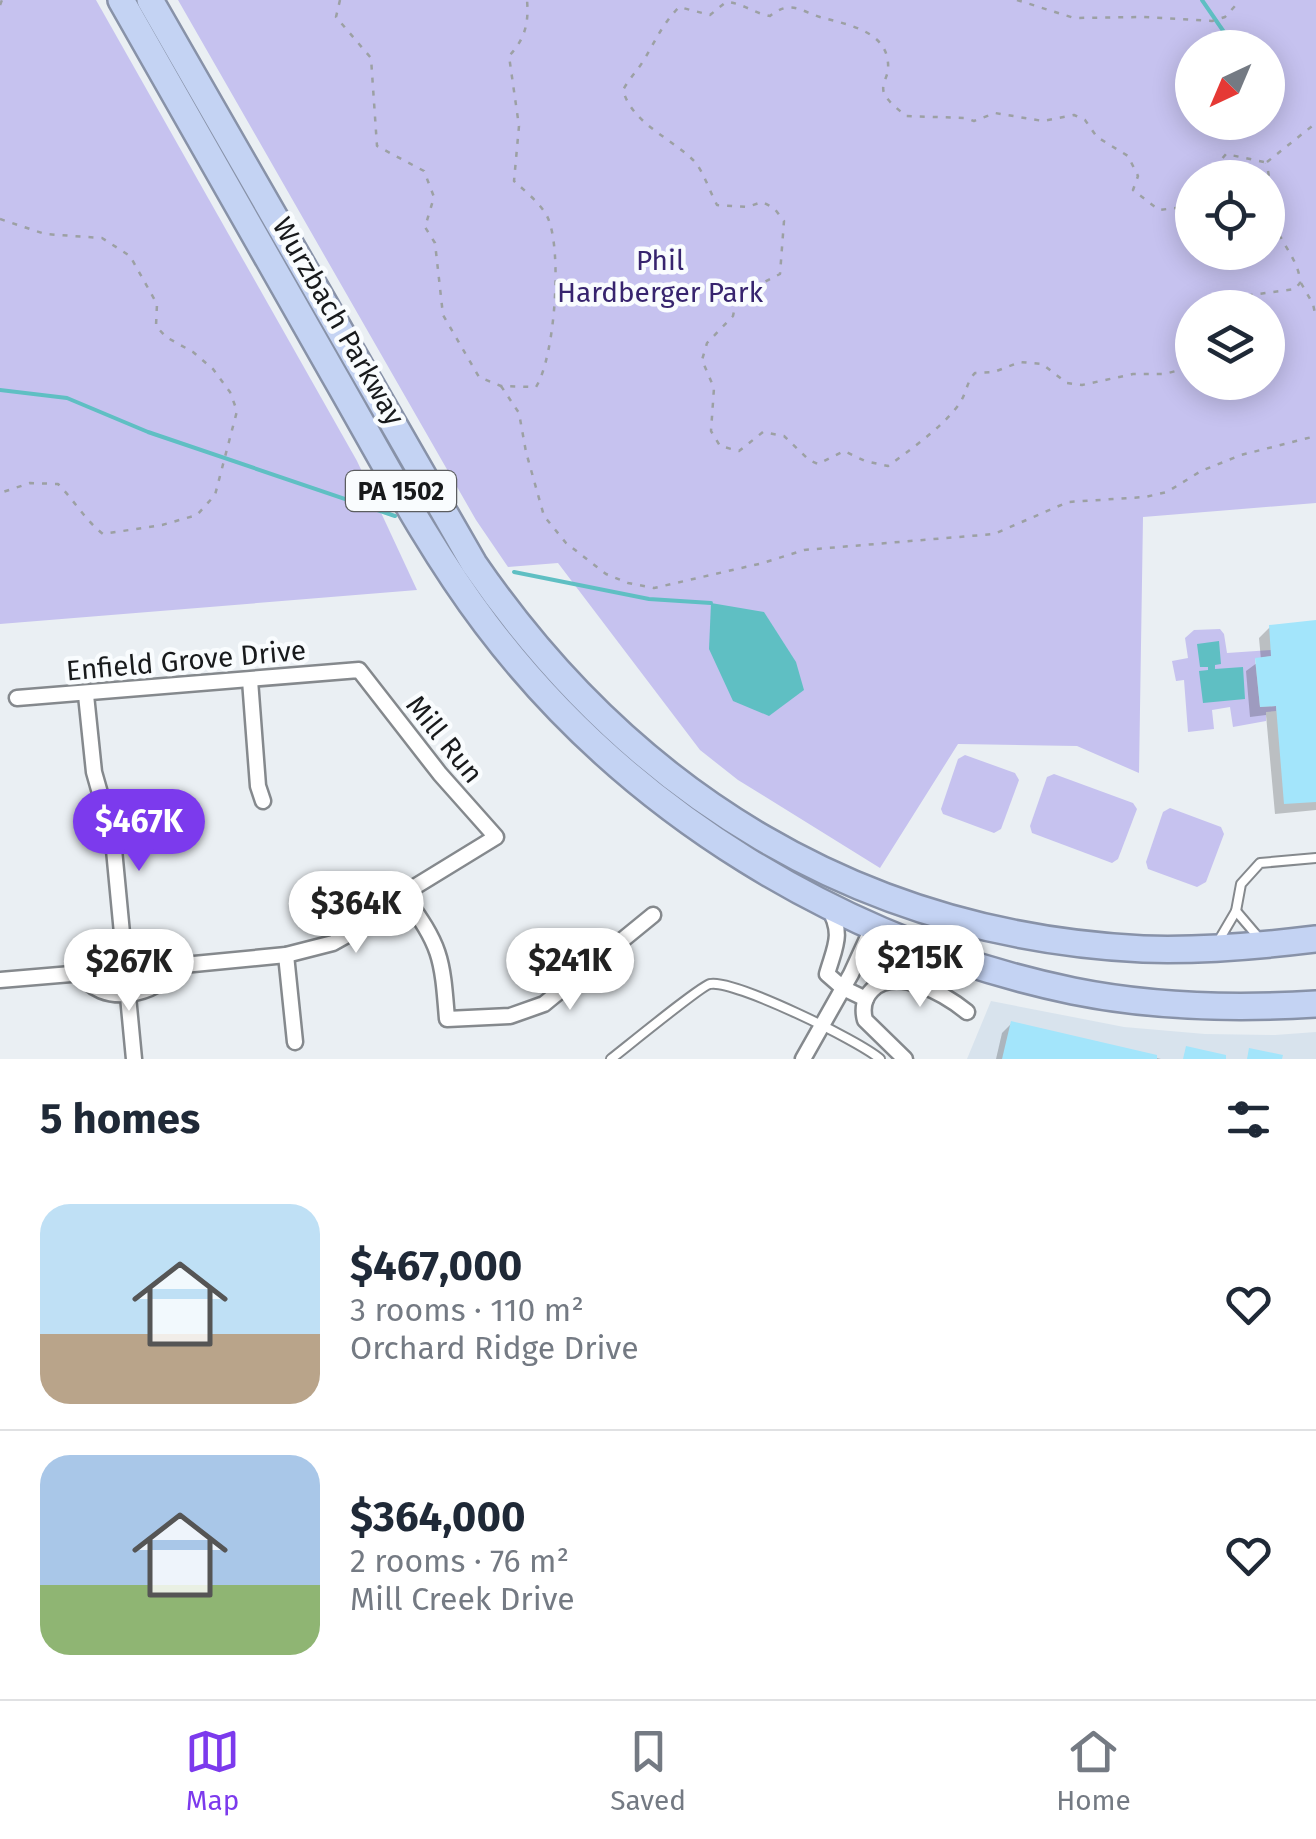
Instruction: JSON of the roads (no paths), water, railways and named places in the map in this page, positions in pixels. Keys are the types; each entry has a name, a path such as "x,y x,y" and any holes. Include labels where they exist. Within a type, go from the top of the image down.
{"highway":[{"name":"Wurzbach Parkway","path":"121,0 448,569 488,626 570,720 641,786 724,846 826,904 872,926 1002,974 1075,992 1222,1006 1316,1004"},
{"name":"Wurzbach Parkway","path":"150,0 474,564 544,656 622,736 686,790 793,856 884,896 979,925 1052,939 1141,948 1213,948 1316,939"}],"street":[{"name":"Enfield Grove Drive","path":"17,698 359,670"},
{"name":"Mill Run","path":"359,670 420,750 496,837 404,894"},
{"path":"250,680 258,786 263,801"},
{"path":"86,695 94,772 113,840 134,1059"},
{"path":"174,966 315,949 350,934 404,894 436,942 443,963 447,1019 510,1016 544,1004 654,915"},
{"path":"826,904 838,924 826,974 842,988 866,999"},
{"path":"804,1059 872,926"},
{"path":"124,947 158,949 174,966 170,976 157,987 128,992 95,990 87,984 83,973 98,952 124,947"},
{"path":"286,955 295,1042"},
{"path":"0,980 83,973"},
{"path":"905,1059 865,1020 866,999 884,980 898,980 952,1000 967,1012"}],"lane":[{"path":"1213,948 1236,911 1241,884 1260,863 1316,858"},
{"path":"1236,911 1265,944"},
{"path":"611,1059 698,988 710,984 721,984 823,1021 880,1059"}],"water":[{"path":"711,603 764,612 796,662 804,690 769,716 733,701 709,649"},
{"path":"1219,641 1221,664 1215,665 1215,669 1243,667 1245,699 1203,703 1199,671 1208,667 1200,667 1197,644"}],"waterway":[{"path":"1202,0 1223,30"},
{"path":"0,390 67,398 148,432 395,516"},
{"path":"514,572 649,599 711,603"}],"park label":[{"name":"Phil Hardberger Park","path":"660,276"}]}
